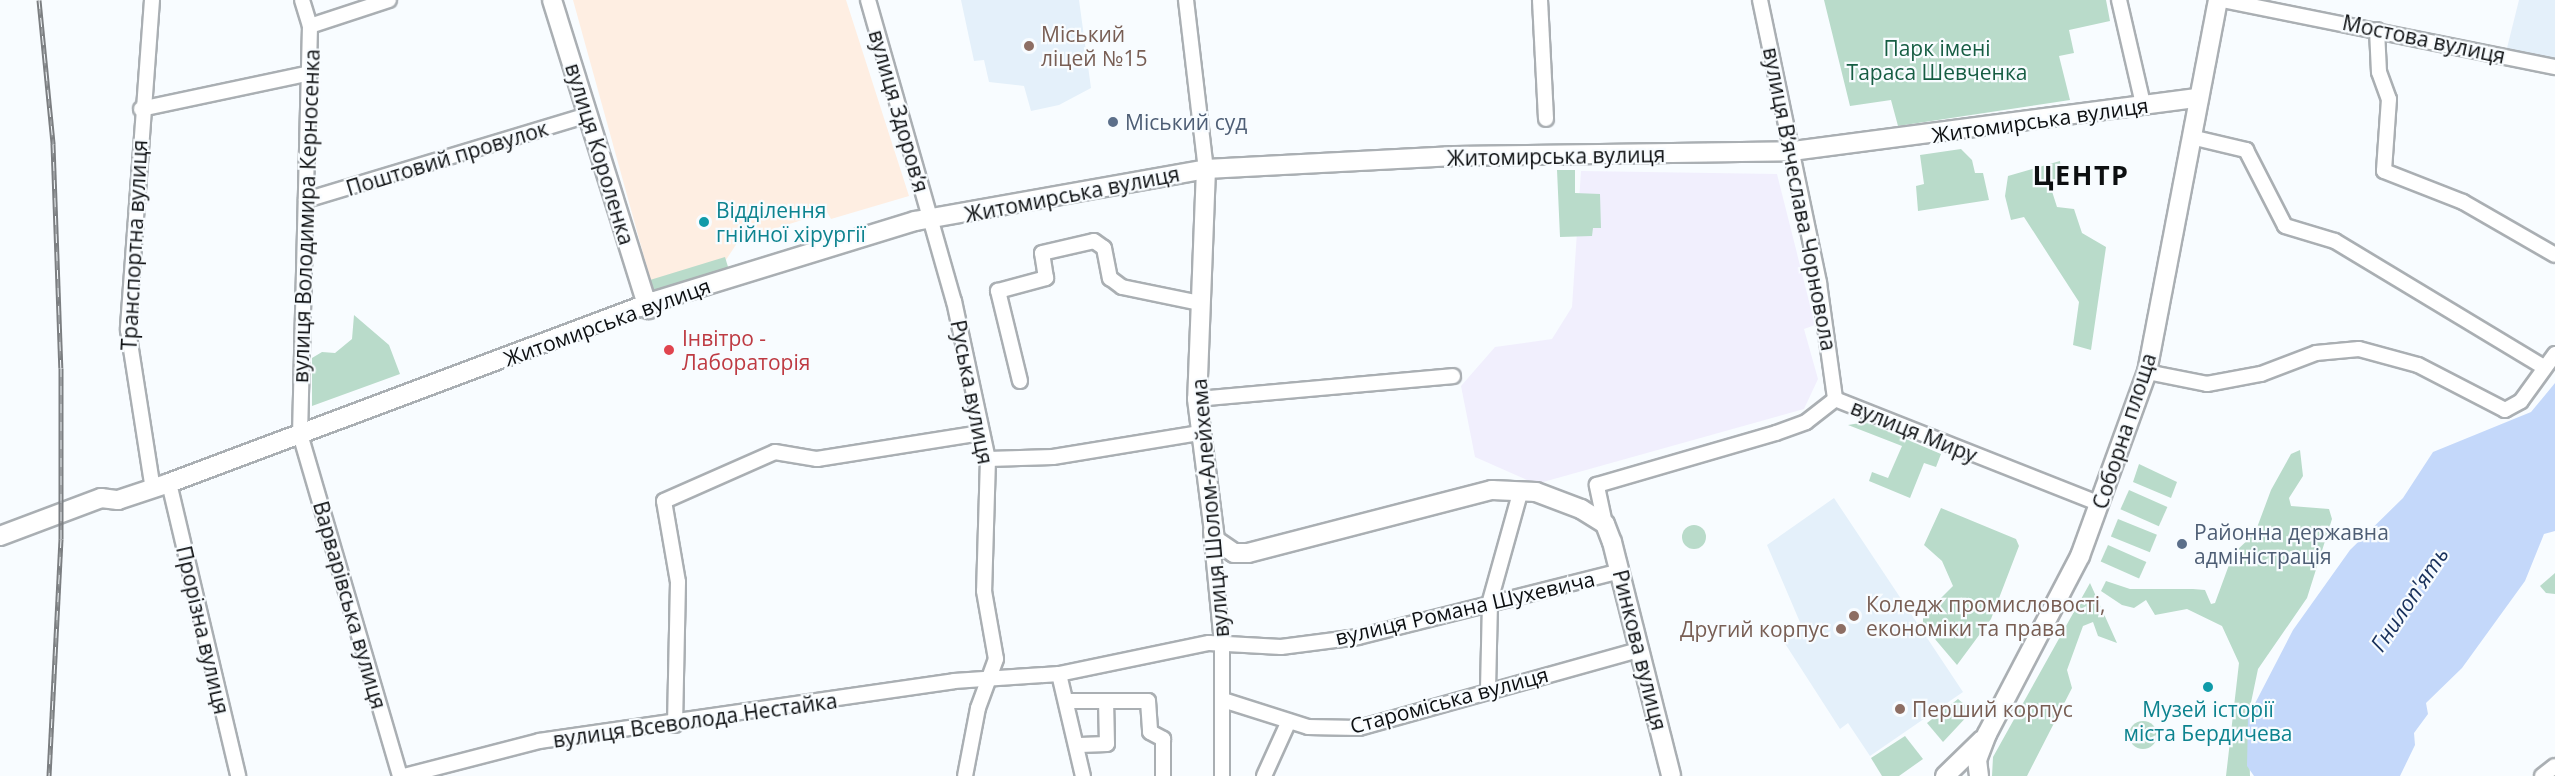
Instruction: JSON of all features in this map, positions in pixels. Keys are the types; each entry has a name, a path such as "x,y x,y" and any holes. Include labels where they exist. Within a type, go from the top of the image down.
{"main road":[{"name":"вулиця Короленка","path":"552,0 648,309"},
{"name":"Соборна площа","path":"1978,776 1977,760 1987,734 2044,630 2100,504 2147,372 2198,98 2220,0"},
{"name":"Житомирська вулиця","path":"2,535 101,498 118,500 161,486 648,309 656,302 823,247 915,221 928,222 1206,169 1455,156 1793,151 2198,98"},
{"name":"вулиця Шолом-Алейхема","path":"1206,169 1197,399 1211,529"},
{"path":"1211,529 1220,546 1248,553 1473,493 1554,498 1605,524"},
{"path":"1510,494 1612,542"},
{"name":"Ринкова вулиця","path":"1605,524 1621,571 1671,776"},
{"name":"Соборна площа","path":"1945,776 1987,734"}],"street":[{"name":"Транспортна вулиця","path":"152,0 141,109 128,330 161,486"},
{"name":"вулиця Володимира Керносенка","path":"300,434 310,74 310,26 302,0"},
{"path":"310,26 389,0"},
{"name":"вулиця Здоровʼя","path":"868,0 928,222"},
{"path":"1186,0 1206,169"},
{"path":"1540,0 1546,119"},
{"name":"вулиця Вʼячеслава Чорновола","path":"1760,0 1793,151 1832,349 1835,399"},
{"path":"2119,0 2143,104"},
{"name":"Мостова вулиця","path":"2220,0 2555,67"},
{"path":"2377,30 2379,72 2389,99 2384,171 2463,202 2555,255"},
{"path":"141,109 310,74"},
{"name":"Поштовий провулок","path":"306,200 588,115"},
{"path":"2191,137 2246,150 2285,226 2335,241 2544,367"},
{"name":"Руська вулиця","path":"928,222 988,459 984,591 996,659 965,776"},
{"path":"1020,381 998,291 1047,278 1042,253 1094,241 1104,248 1110,278 1122,287 1200,303"},
{"path":"2147,372 2207,384 2261,374 2316,353 2359,349 2418,365 2505,410 2521,401 2555,354"},
{"path":"1197,399 1454,376"},
{"name":"вулиця Миру","path":"1605,524 1597,485 1776,433 1806,422 1835,399 2100,504"},
{"path":"675,725 678,582 664,501 775,452 817,459 981,433"},
{"name":"Варварівська вулиця","path":"300,434 402,776"},
{"path":"988,459 1053,457 1200,434"},
{"name":"Прорізна вулиця","path":"161,486 237,776"},
{"path":"1488,690 1490,601 1510,494"},
{"name":"вулиця Шолом-Алейхема","path":"1211,529 1222,643 1222,776"},
{"name":"вулиця Романа Шухевича","path":"989,680 1059,674 1222,643 1281,647 1358,637 1490,601 1621,571"},
{"name":"Староміська вулиця","path":"1223,700 1289,721 1359,728 1488,690 1639,650"},
{"path":"1059,674 1080,745 1083,776"},
{"name":"вулиця Всеволода Нестайка","path":"402,776 538,741 675,725 989,680"},
{"path":"1067,701 1148,701 1150,732 1163,739 1163,776"},
{"path":"1080,745 1107,744 1106,701"},
{"path":"1264,776 1289,721"},
{"path":"2542,776 2555,766"}],"shaded area":[{"path":"573,0 846,0 909,196 831,219 827,212 739,240 724,263 653,289"},
{"name":"Міський ліцей №15","path":"961,0 1079,0 1091,88 1059,105 1031,111 1024,86 989,82 984,60 974,61"},
{"path":"2519,0 2555,0 2555,59 2507,48"},
{"path":"1581,171 1777,174 1815,325 1804,329 1818,379 1804,409 1536,484 1475,457 1461,386 1495,347 1552,339 1572,307"},
{"name":"Коледж промисловості, економіки та права","path":"1834,498 1963,692 1870,756 1848,723 1840,729 1784,642 1802,627 1767,545"}],"green space":[{"name":"Парк імені Тараса Шевченка","path":"1824,0 2106,0 2110,21 2069,30 2074,53 2059,56 2070,100 1898,126 1891,100 1850,106"},
{"path":"1961,149 1972,160 1975,173 1983,173 1989,200 1918,211 1916,186 1924,184 1920,155"},
{"path":"2060,161 2062,178 2049,182 2057,207 2074,209 2082,233 2106,247 2091,350 2073,345 2079,302 2024,217 2011,220 2005,196 2008,176"},
{"path":"1557,170 1575,170 1575,193 1600,194 1601,228 1593,228 1592,236 1560,237"},
{"path":"725,257 730,273 653,297 648,281"},
{"path":"354,315 389,345 400,374 312,406 312,358 322,352 335,353 352,339"},
{"path":"1866,422 1941,454 1936,467 1924,463 1910,498 1869,481 1872,472 1888,478 1902,446 1848,425"},
{"path":"2300,450 2303,476 2289,498 2291,506 2329,509 2332,519 2307,598 2258,669 2248,717 2250,776 2226,776 2239,663 2222,626 2187,609 2155,615 2146,600 2134,608 2122,605 2101,591 2106,581 2130,589 2205,590 2211,604 2215,603 2233,554 2255,533 2271,490 2291,454"},
{"path":"2139,464 2177,482 2171,498 2133,482"},
{"path":"2129,490 2167,507 2159,526 2120,509"},
{"path":"1941,508 2016,539 2019,546 1991,619 1957,665 1923,625 1923,616 1953,586 1942,561 1924,545"},
{"path":"2118,519 2157,535 2150,552 2111,537"},
{"path":"1694,525 1703,528 1706,537 1703,546 1694,549 1685,546 1682,537 1685,528"},
{"path":"2108,545 2146,562 2139,579 2101,561"},
{"path":"2555,573 2555,594 2546,593 2540,586"},
{"path":"2090,583 2117,643 2098,636 2093,622 2083,626 2067,670 2072,688 2027,776 1992,776 1993,757"},
{"path":"1958,699 1972,711 1943,742 1927,723"},
{"path":"2143,721 2153,725 2157,735 2153,745 2143,749 2133,745 2129,735 2133,725"},
{"path":"1905,736 1923,759 1899,776 1882,776 1871,758"}],"water":[{"name":"Гнилоп'ять","path":"2555,383 2555,531 2544,534 2525,581 2462,668 2426,703 2428,714 2414,733 2415,745 2400,776 2254,776 2247,766 2248,717 2293,630 2350,550 2403,498 2433,452 2531,412"}],"railway":[{"path":"39,0 53,144 61,368 61,539 49,776"}],"place":[{"name":"Міський ліцей №15","path":"1029,46"},
{"name":"Міський суд","path":"1113,122"},
{"name":"Відділення гнійної хірургії","path":"704,222"},
{"name":"Інвітро - Лабораторія","path":"669,350"},
{"name":"Районна державна адміністрація","path":"2182,544"},
{"name":"Коледж промисловості, економіки та права","path":"1854,616"},
{"name":"Другий корпус","path":"1841,629"},
{"name":"Музей історії міста Бердичева","path":"2208,687"},
{"name":"Перший корпус","path":"1900,709"}],"district":[{"name":"ЦЕНТР","path":"2081,175"}]}
